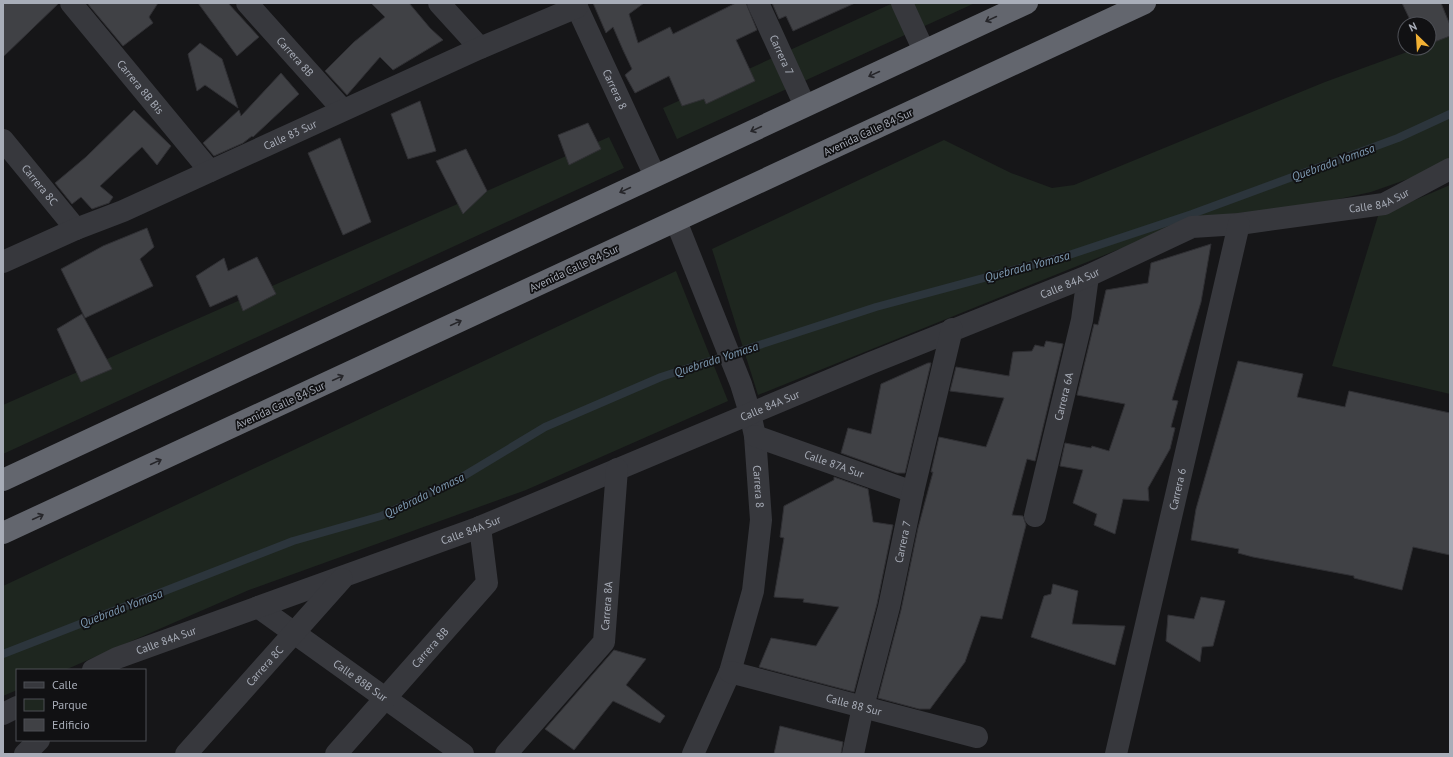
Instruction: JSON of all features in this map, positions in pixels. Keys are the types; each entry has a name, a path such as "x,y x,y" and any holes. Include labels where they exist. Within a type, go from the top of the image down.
{"highway":[{"path":"3,480 1027,3"},
{"name":"Avenida Calle 84 Sur","path":"3,534 1145,3"}],"street":[{"name":"Carrera 8B Bis","path":"71,3 210,171"},
{"name":"Carrera 8B","path":"247,3 343,110"},
{"path":"439,3 480,48"},
{"name":"Carrera 7","path":"758,3 805,106"},
{"path":"902,3 924,51"},
{"name":"Calle 83 Sur","path":"3,262 76,229 123,211 576,5"},
{"name":"Carrera 8","path":"576,5 655,176"},
{"name":"Carrera 8C","path":"3,140 76,229"},
{"name":"Calle 84A Sur","path":"96,669 258,607 480,527 750,413 1088,276 1192,227 1239,224 1384,204 1450,169"},
{"name":"Carrera 8","path":"676,221 741,384 750,413 755,436 761,520 753,591 730,672 693,754"},
{"name":"Carrera 6","path":"1116,754 1239,224"},
{"name":"Carrera 6A","path":"1035,516 1082,320 1088,276"},
{"name":"Carrera 7","path":"853,754 863,707 889,607 913,492 952,330"},
{"name":"Calle 87A Sur","path":"755,436 913,492"},
{"name":"Carrera 8A","path":"506,754 604,642 617,469"},
{"name":"Carrera 8B","path":"336,754 487,583 480,527"},
{"name":"Carrera 8C","path":"186,754 344,577"},
{"name":"Calle 88B Sur","path":"258,607 463,754"},
{"name":"Calle 88 Sur","path":"730,672 977,737"},
{"path":"3,714 16,708"},
{"path":"25,754 38,741"}],"green space":[{"path":"893,3 975,3 677,139 663,108"},
{"path":"1450,36 1450,163 1371,192 1311,205 1231,214 1117,250 758,395 712,249 944,140 1011,173 1052,188 1074,185 1325,82 1397,56 1437,56 1437,41"},
{"path":"609,137 624,168 3,454 3,405"},
{"path":"1450,185 1450,394 1332,366 1378,216"},
{"path":"676,271 728,401 526,490 249,590 67,669 16,669 16,690 3,696 3,586"}],"building":[{"path":"3,3 59,3 3,57"},
{"path":"87,3 158,3 149,17 153,23 123,46"},
{"path":"198,3 228,3 259,37 237,56"},
{"path":"371,3 409,3 430,28 443,40 393,70 380,57 347,95 325,71 354,42 385,17"},
{"path":"593,3 644,3 629,14 638,43 670,27 673,34 736,3 746,3 757,30 736,40 755,81 706,104 704,99 682,106 669,76 635,93 625,75 632,69 613,27 606,33"},
{"path":"772,3 855,3 793,31 786,16 779,19"},
{"path":"1402,3 1441,3 1450,25 1450,36 1437,41 1437,16 1408,16"},
{"path":"200,43 222,59 238,108 205,85 197,91 188,54"},
{"path":"281,73 299,94 253,137 252,136 243,143 214,156 203,143 239,110 241,116"},
{"path":"420,101 436,151 408,159 391,114"},
{"path":"134,110 171,146 157,165 142,147 100,186 113,197 109,203 92,209 81,197 72,204 55,183 86,157"},
{"path":"588,123 601,149 569,165 558,135"},
{"path":"340,138 371,222 343,235 308,153"},
{"path":"466,149 487,191 463,214 436,161"},
{"path":"147,228 154,247 140,259 153,286 85,318 61,269 103,246"},
{"path":"1211,244 1201,302 1172,400 1178,401 1171,427 1175,428 1170,449 1148,488 1149,501 1123,499 1115,534 1094,525 1097,514 1073,503 1083,470 1060,466 1065,443 1091,448 1092,446 1109,451 1125,404 1077,395 1094,324 1098,325 1106,290 1148,283 1151,263"},
{"path":"257,257 276,294 243,311 237,295 210,307 196,276 224,258 228,271"},
{"path":"82,314 112,369 81,382 57,329"},
{"path":"1046,341 1063,344 1035,461 1027,459 1012,515 1023,516 1026,525 1002,619 981,616 965,662 930,709 919,709 878,698 901,610 918,528 933,472 931,472 939,437 986,447 1004,398 950,391 956,367 1009,376 1013,352 1032,351 1035,345 1044,347"},
{"path":"1238,361 1303,374 1297,397 1345,407 1349,391 1450,413 1450,555 1413,547 1402,590 1354,578 1354,576 1253,557 1238,553 1239,549 1191,540 1196,509"},
{"path":"931,363 905,473 897,473 841,453 848,428 871,434 881,384"},
{"path":"834,477 868,489 873,522 893,525 877,604 854,692 759,667 771,638 816,646 839,607 803,602 804,599 774,597 784,538 780,537 784,506 834,480"},
{"path":"1053,584 1078,591 1072,624 1125,626 1115,665 1031,637 1044,596 1051,594"},
{"path":"1201,597 1225,601 1213,646 1202,647 1200,662 1166,641 1168,615 1194,619"},
{"path":"614,650 646,659 626,685 665,716 660,723 613,701 574,750 545,729"},
{"path":"780,726 843,742 841,754 774,754"}],"waterway":[{"name":"Quebrada Yomasa","path":"3,654 293,541 381,516 457,480 545,427 661,377 876,307 1069,255 1192,214 1398,138 1450,114"}]}
